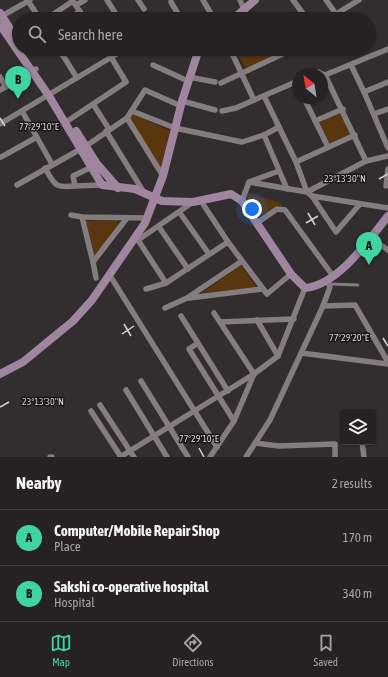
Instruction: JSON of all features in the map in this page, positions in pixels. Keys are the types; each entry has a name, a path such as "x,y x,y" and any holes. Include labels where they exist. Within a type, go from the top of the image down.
{"street":[{"path":"1,18 29,0 36,12"},
{"path":"58,12 74,2 85,0"},
{"path":"107,0 115,12"},
{"path":"138,0 144,9"},
{"path":"204,0 210,12"},
{"path":"240,0 244,9"},
{"path":"240,12 255,0"},
{"path":"293,0 302,12"},
{"path":"326,0 332,12"},
{"path":"340,12 359,0"},
{"path":"74,2 80,11"},
{"path":"171,2 177,12"},
{"path":"1,18 12,33"},
{"path":"1,18 12,35"},
{"path":"376,54 388,49"},
{"path":"25,56 69,120 83,147"},
{"path":"27,56 34,70"},
{"path":"63,56 77,78"},
{"path":"0,374 23,362 73,321 92,300 137,239 148,218 163,176 175,128 196,56"},
{"path":"233,56 254,100"},
{"path":"153,66 189,79 218,83 242,74 277,56"},
{"path":"328,74 371,56"},
{"path":"0,124 111,57 126,82 69,120"},
{"path":"351,64 388,148"},
{"path":"0,90 34,70"},
{"path":"0,77 6,87"},
{"path":"328,81 343,109 366,162"},
{"path":"364,92 388,82"},
{"path":"222,111 236,108 292,84"},
{"path":"17,185 83,147 127,118 145,90 182,104 215,110"},
{"path":"51,94 94,166 102,186"},
{"path":"264,96 310,194 336,232 360,204"},
{"path":"93,104 143,191"},
{"path":"307,104 328,147"},
{"path":"315,121 343,109"},
{"path":"374,114 388,109"},
{"path":"132,111 175,128 242,142 264,135 279,127"},
{"path":"22,112 52,164"},
{"path":"127,118 163,176"},
{"path":"264,135 287,189"},
{"path":"296,162 355,135"},
{"path":"1,157 36,137"},
{"path":"310,194 366,162 388,156"},
{"path":"75,186 74,176 94,166"},
{"path":"94,166 118,188"},
{"path":"45,168 56,186 60,188 75,186 135,188 143,191 154,199 162,201 197,201 231,194 242,201 291,274 305,288"},
{"path":"386,186 388,169"},
{"path":"249,182 280,171"},
{"path":"249,182 360,204 388,208"},
{"path":"242,201 249,182"},
{"path":"137,239 159,227 197,201"},
{"path":"197,201 267,294 291,274"},
{"path":"246,457 270,420 323,306 330,280 285,210 277,210 257,223"},
{"path":"180,213 209,254"},
{"path":"71,215 82,217 148,218"},
{"path":"305,288 318,286 330,280 343,270 388,216"},
{"path":"82,217 96,278"},
{"path":"93,262 127,218"},
{"path":"159,227 188,269"},
{"path":"371,238 388,250"},
{"path":"137,239 166,283"},
{"path":"146,289 166,283 228,242"},
{"path":"165,308 187,298 242,261"},
{"path":"110,274 217,447"},
{"path":"91,410 121,457 228,391 278,356 294,319 305,288"},
{"path":"187,298 263,289"},
{"path":"323,306 355,305 388,363"},
{"path":"214,313 254,374"},
{"path":"181,316 228,391"},
{"path":"220,322 294,319"},
{"path":"257,320 278,356"},
{"path":"198,343 189,349 234,421"},
{"path":"301,353 388,363"},
{"path":"210,457 234,421 254,374"},
{"path":"141,381 188,457"},
{"path":"126,390 167,457"},
{"path":"100,405 134,457"},
{"path":"255,443 278,446 335,444 335,457"},
{"path":"362,445 364,457"}],"lane":[{"path":"330,280 358,285"}],"shaded area":[{"path":"239,56 272,56 246,69"},
{"path":"341,113 350,134 329,144 319,123"},
{"path":"133,114 170,131 161,168 129,118"},
{"path":"249,194 283,203 261,216 247,199"},
{"path":"117,220 119,225 95,256 86,221"},
{"path":"241,265 257,288 202,293"}],"place":[{"name":"Sakshi co-operative hospital","path":"18,99"},
{"name":"Computer/Mobile Repair Shop","path":"369,265"}]}
